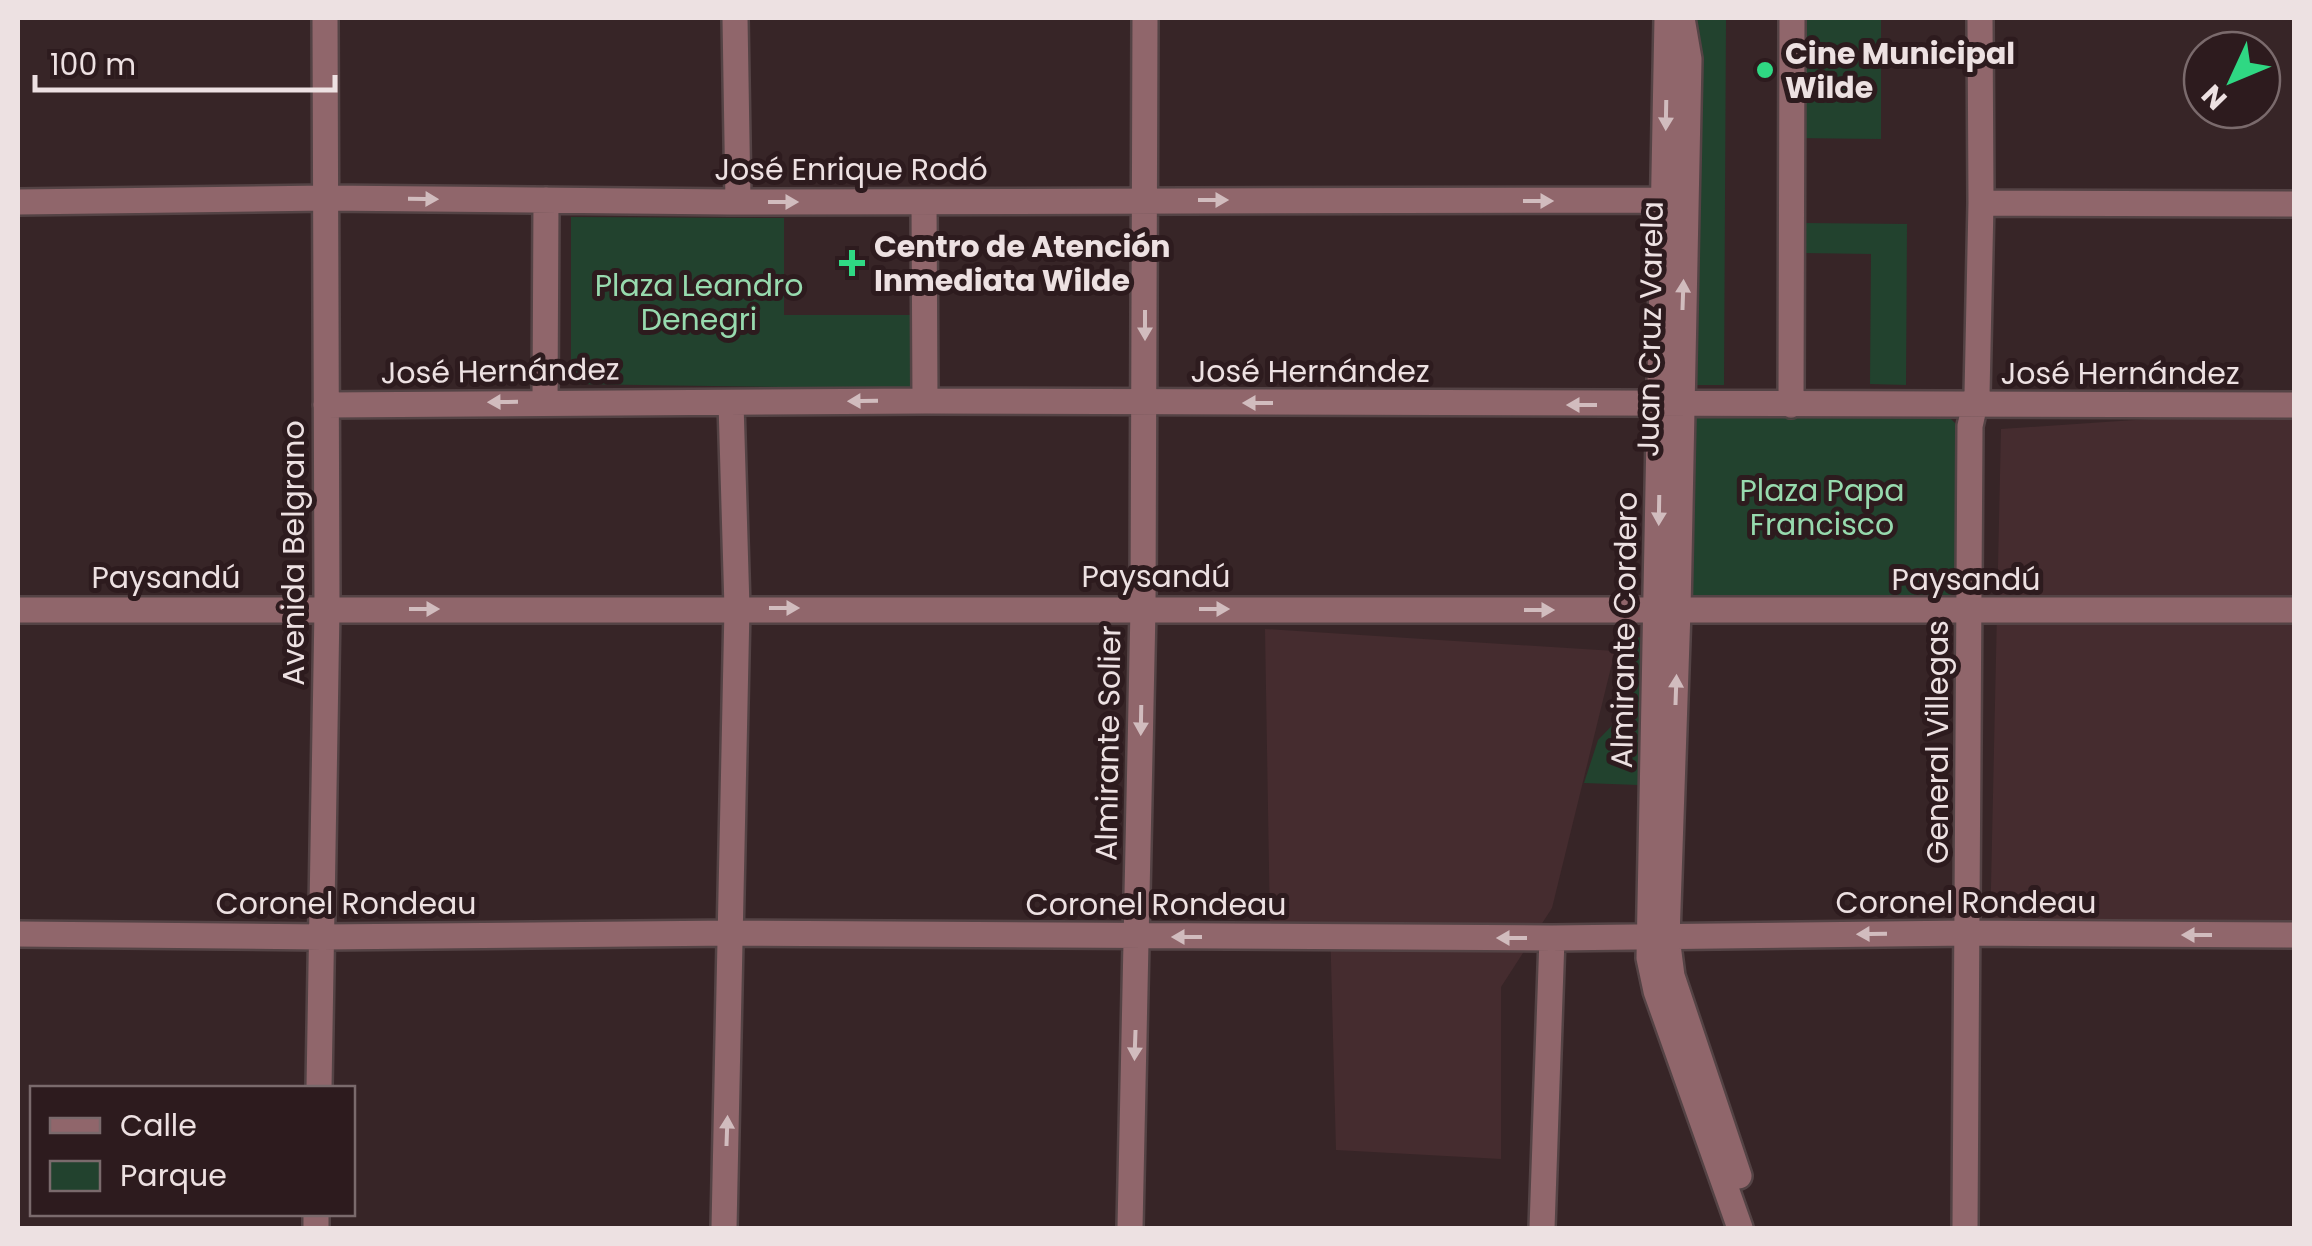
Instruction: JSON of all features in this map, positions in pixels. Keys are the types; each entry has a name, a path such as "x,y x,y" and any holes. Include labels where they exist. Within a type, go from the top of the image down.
{"street":[{"name":"Avenida Belgrano","path":"319,1086 327,609 325,18"},
{"path":"735,18 738,202"},
{"name":"Almirante Solier","path":"1130,1228 1145,402 1144,18"},
{"path":"1667,18 1675,200"},
{"name":"Juan Cruz Varela","path":"1670,405 1675,200 1689,59 1682,18"},
{"path":"1791,405 1792,18"},
{"name":"General Villegas","path":"1966,1228 1970,426 1976,406 1981,203 1980,18"},
{"name":"José Enrique Rodó","path":"18,202 326,198 738,202 1675,200"},
{"path":"546,200 546,402"},
{"path":"924,202 924,400"},
{"path":"1981,203 2294,204"},
{"name":"José Hernández","path":"326,405 924,400 2294,405"},
{"path":"724,1228 738,608 732,403"},
{"name":"Almirante Cordero","path":"1670,405 1658,937 1652,977 1740,1228"},
{"name":"Paysandú","path":"18,610 2294,610"},
{"name":"Coronel Rondeau","path":"18,934 1552,938 2294,935"},
{"path":"1658,937 1757,1228"},
{"path":"1542,1228 1552,938"}],"shaded area":[{"path":"2294,409 2294,939 1990,932 2001,429"},
{"path":"1265,629 1615,651 1552,908 1501,987 1501,1159 1336,1150 1330,924 1270,929"}],"green space":[{"path":"1694,18 1726,18 1724,385 1697,385"},
{"path":"1792,18 1881,18 1881,139 1792,138"},
{"name":"Plaza Leandro Denegri","path":"571,217 784,218 784,315 915,315 915,389 571,384"},
{"path":"1804,223 1907,224 1906,385 1870,384 1871,254 1803,253"},
{"name":"Plaza Papa Francisco","path":"1687,413 1948,416 1958,426 1957,590 1948,601 1696,599 1685,589"},
{"path":"1636,637 1644,638 1650,645 1638,785 1584,783 1598,740 1632,705"}],"place":[{"name":"Cine Municipal Wilde","path":"1765,70"},
{"name":"Centro de Atención Inmediata Wilde","path":"852,263"}]}
